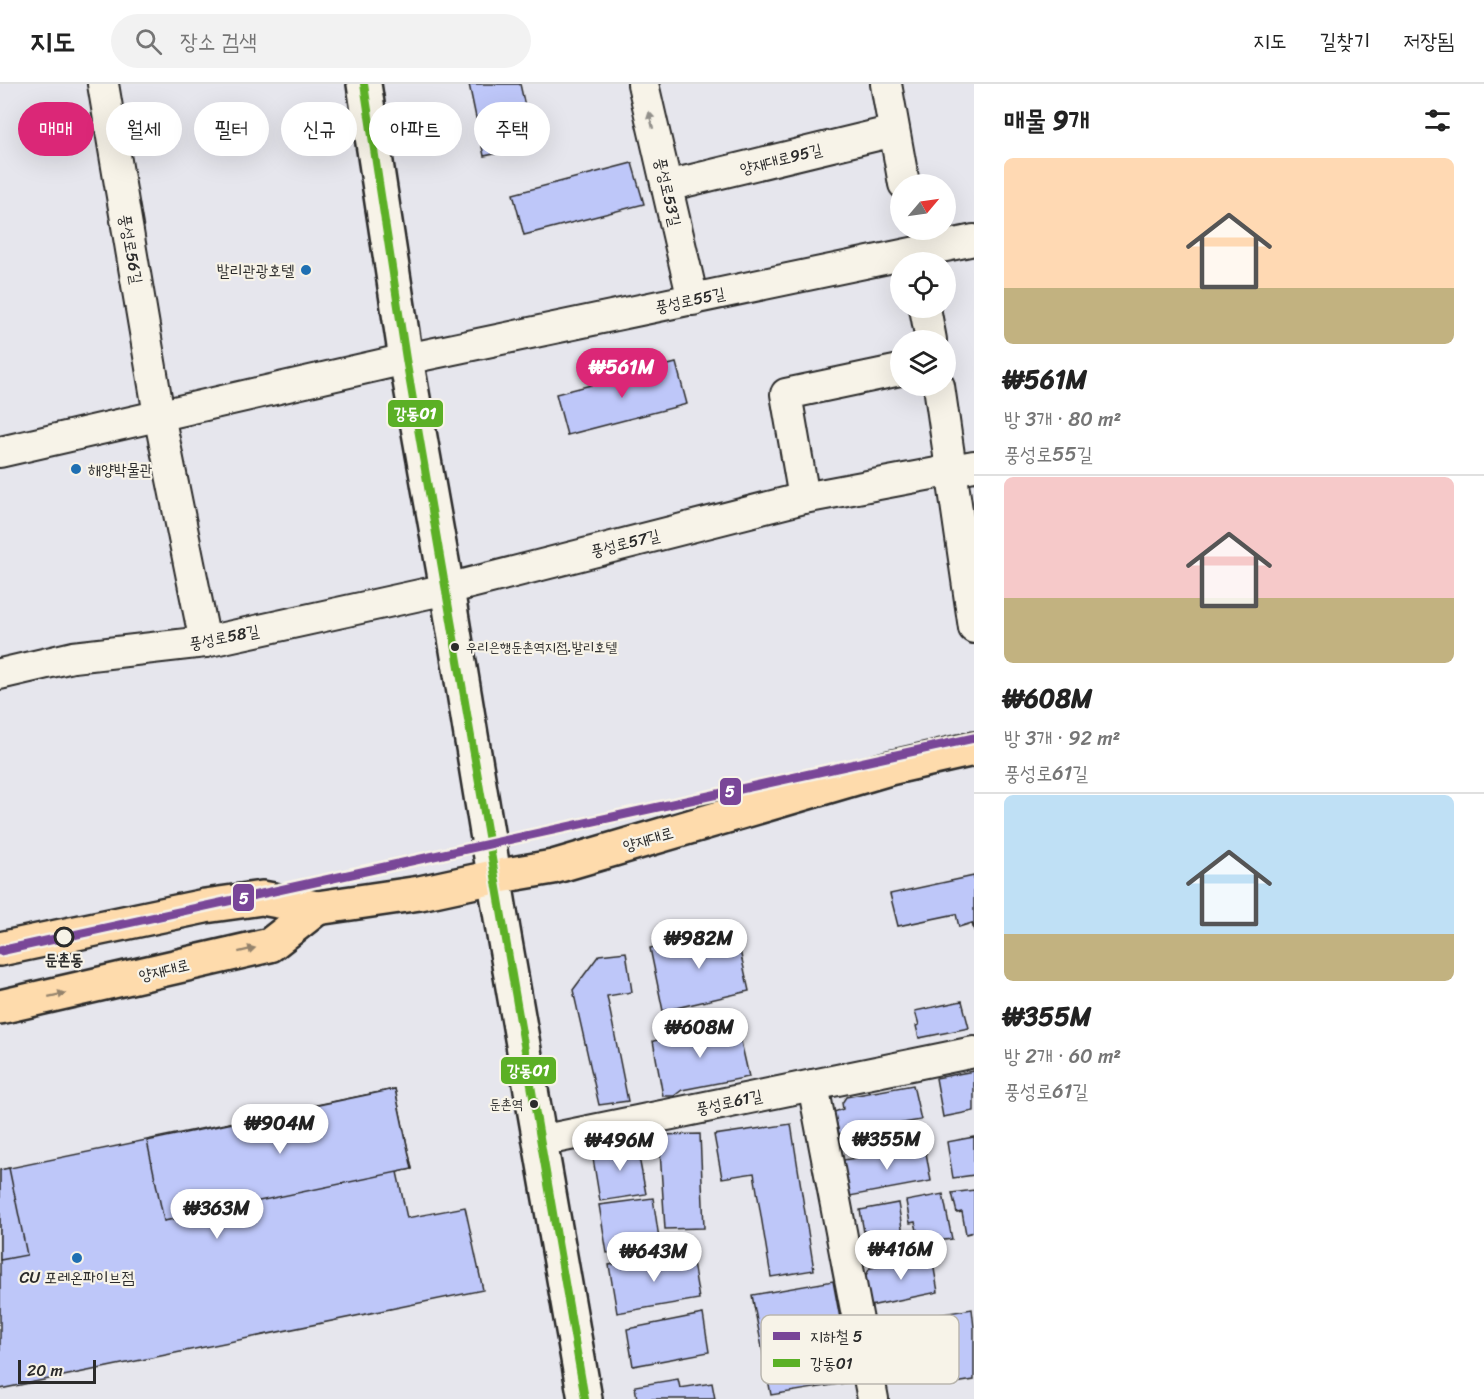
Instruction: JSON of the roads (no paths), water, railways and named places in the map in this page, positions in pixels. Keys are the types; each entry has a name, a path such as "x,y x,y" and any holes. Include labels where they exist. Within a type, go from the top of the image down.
{"main road":[{"name":"양재대로","path":"0,949 206,906 262,898 317,908 420,893 553,867 890,768 974,749"},
{"name":"양재대로","path":"0,1007 270,945 317,908"}],"street":[{"name":"풍성로56길","path":"103,84 159,415 205,642"},
{"path":"364,84 406,359 585,1399"},
{"name":"풍성로53길","path":"643,84 693,300"},
{"path":"886,84 902,174"},
{"name":"양재대로95길","path":"667,186 894,131"},
{"name":"풍성로55길","path":"406,359 693,300 915,248 974,240"},
{"path":"0,452 406,359"},
{"path":"804,498 786,394 890,371"},
{"path":"942,396 963,469 974,628"},
{"name":"풍성로57길","path":"447,589 804,498 963,469"},
{"name":"풍성로58길","path":"0,674 73,657 205,642 447,589"},
{"name":"풍성로61길","path":"540,1141 974,1052"},
{"path":"813,1085 857,1315"},
{"path":"870,1384 873,1399"}],"metro line":[{"name":"5","path":"0,951 974,738"}],"place":[{"name":"발리관광호텔","path":"306,270"},
{"name":"해양박물관","path":"76,469"},
{"name":"우리은행둔촌역지점.발리호텔","path":"455,647"},
{"name":"둔촌동","path":"64,937"},
{"name":"둔촌역","path":"534,1104"},
{"name":"CU 포레온파이브점","path":"77,1258"}]}
